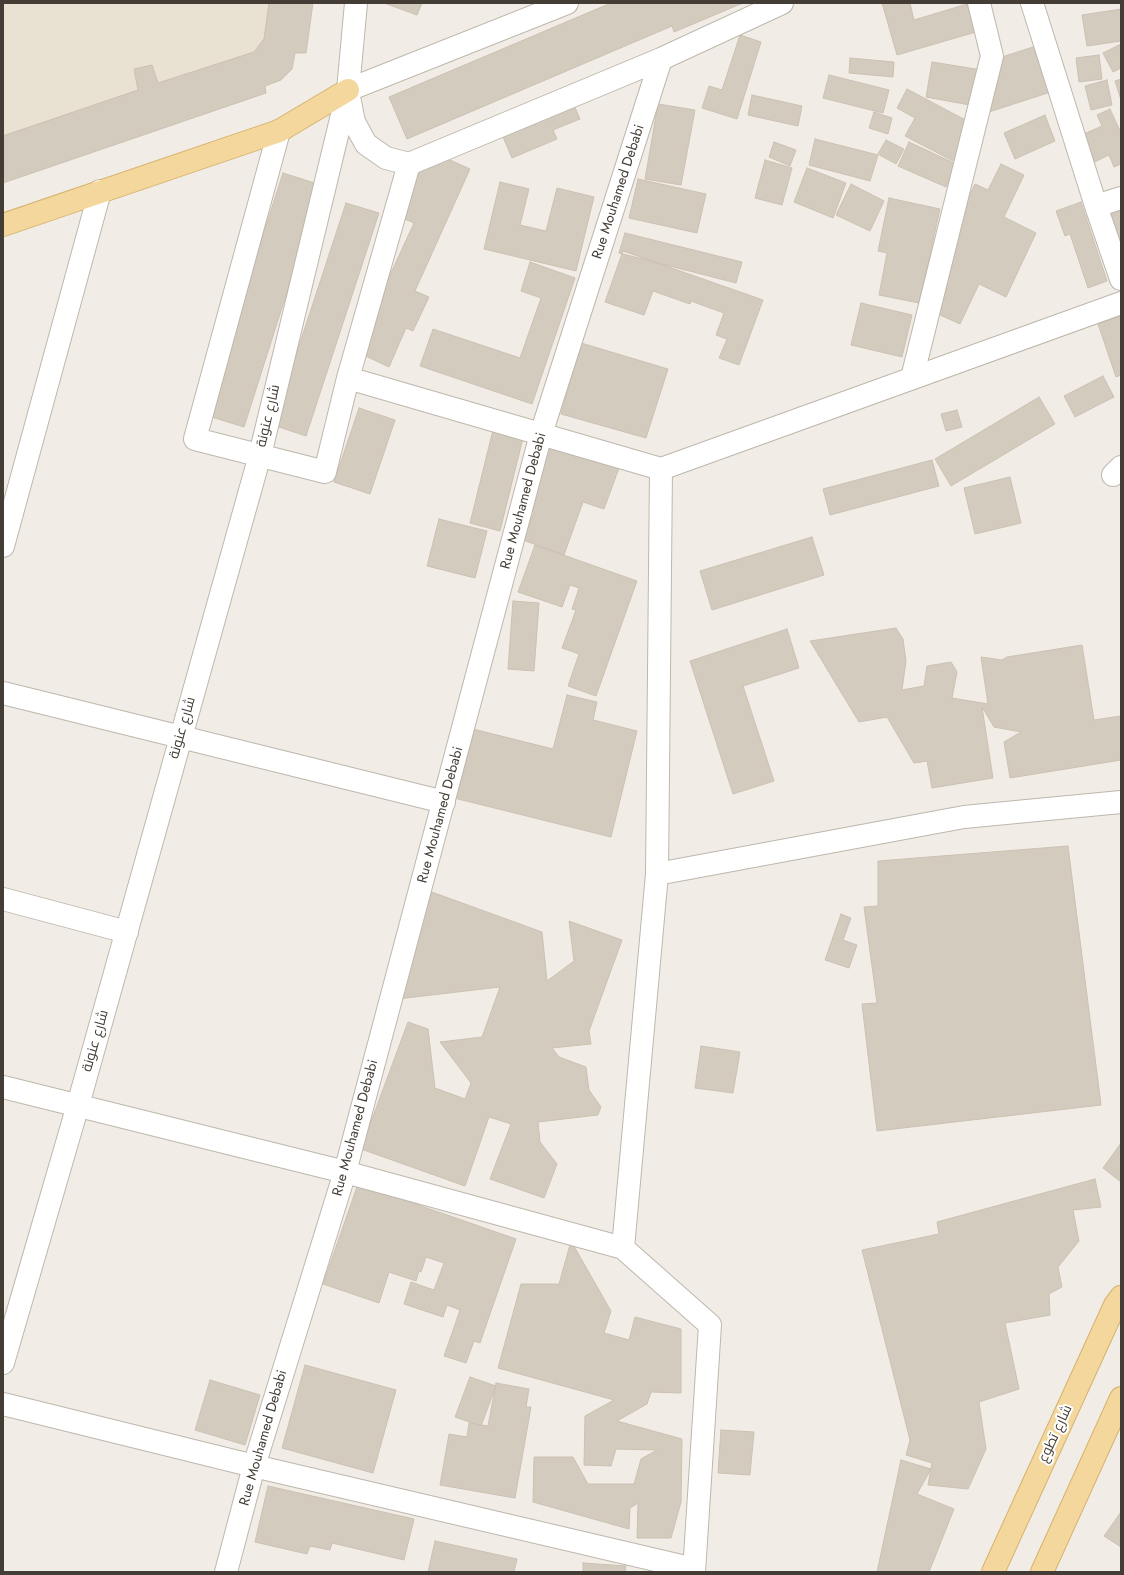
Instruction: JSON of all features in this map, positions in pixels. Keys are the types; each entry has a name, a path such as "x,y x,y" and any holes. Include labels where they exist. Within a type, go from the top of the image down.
{"main road":[{"path":"3,225 279,131 348,90"},
{"name":"شارع تطوع","path":"993,1572 1115,1305 1121,1297"},
{"path":"1042,1572 1121,1398"}],"street":[{"path":"356,3 348,90 354,122 366,144 386,158 409,164 661,59 782,3"},
{"path":"348,90 567,3"},
{"path":"912,378 992,56 979,3"},
{"path":"1032,3 1096,206 1121,279"},
{"name":"Rue Mouhamed Debabi","path":"226,1572 254,1466 345,1172 541,434 661,59"},
{"name":"شارع عنونة","path":"3,1364 78,1105 180,736 260,455 348,90"},
{"path":"279,131 195,439 325,472 348,378 409,164"},
{"path":"3,546 100,191"},
{"path":"1096,206 1121,198"},
{"path":"348,378 661,469 1121,303"},
{"path":"623,1248 658,874 661,469"},
{"path":"3,693 444,802"},
{"path":"658,874 964,817 1121,802"},
{"path":"3,899 126,932"},
{"path":"3,1087 345,1172 623,1248 710,1325 694,1571 254,1466 3,1404"}],"shaded area":[{"path":"3,3 313,3 306,53 295,53 292,69 281,80 265,86 266,93 3,183"}],"building":[{"path":"269,3 313,3 306,53 295,53 292,69 281,80 265,86 266,93 3,183 3,136 138,90 134,69 152,65 158,83 254,52 264,39"},
{"path":"384,3 422,3 417,15"},
{"path":"611,3 743,3 674,32 672,26 407,139 389,97"},
{"path":"882,3 910,3 914,20 967,4 976,32 897,55"},
{"path":"1121,9 1121,41 1087,46 1082,15"},
{"path":"740,35 761,42 737,119 702,108 709,86 722,90"},
{"path":"1045,43 1060,89 989,112 993,60"},
{"path":"1121,44 1121,68 1113,72 1103,53"},
{"path":"1099,55 1102,79 1079,82 1076,58"},
{"path":"850,58 894,62 893,77 849,73"},
{"path":"932,62 982,70 975,106 926,97"},
{"path":"829,75 889,90 883,113 823,98"},
{"path":"1121,79 1121,100 1115,81"},
{"path":"1107,80 1112,105 1091,110 1085,86"},
{"path":"907,89 973,124 953,161 905,136 915,118 897,108"},
{"path":"752,95 802,106 798,126 748,115"},
{"path":"571,98 580,119 553,130 557,139 512,158 503,137 541,121"},
{"path":"658,104 695,110 681,185 645,179"},
{"path":"1110,109 1121,133 1121,164 1114,167 1109,155 1080,169 1068,141 1102,126 1097,115"},
{"path":"874,112 892,118 888,134 869,128"},
{"path":"1045,115 1055,141 1015,159 1004,133"},
{"path":"815,139 878,155 870,181 809,165"},
{"path":"886,140 904,149 896,164 878,154"},
{"path":"774,142 796,150 790,166 769,157"},
{"path":"909,142 956,164 946,187 898,166"},
{"path":"421,147 470,169 415,291 429,297 413,331 406,328 389,367 355,351 414,223 391,213"},
{"path":"765,160 792,168 782,205 755,198"},
{"path":"1001,164 1024,175 1004,217 1036,233 1006,297 979,284 960,324 918,305 975,184 988,190"},
{"path":"807,168 846,183 833,218 794,202"},
{"path":"283,173 321,185 244,427 205,415"},
{"path":"638,179 706,194 697,233 629,218"},
{"path":"500,182 529,189 520,225 546,231 557,188 594,197 576,271 484,249"},
{"path":"851,184 884,201 870,231 836,215"},
{"path":"889,198 940,209 919,303 879,295 887,253 878,251"},
{"path":"1081,202 1107,281 1088,288 1070,234 1065,236 1056,211"},
{"path":"346,203 379,213 306,436 273,425"},
{"path":"1121,207 1121,242 1110,247 1098,215"},
{"path":"625,233 742,262 736,283 619,253"},
{"path":"623,251 763,300 739,365 719,358 727,339 716,335 724,313 691,301 690,304 653,291 644,315 605,302"},
{"path":"530,262 575,278 532,404 420,366 433,329 520,358 541,298 521,291"},
{"path":"861,303 912,315 902,357 851,345"},
{"path":"1121,316 1121,375 1116,377 1098,324"},
{"path":"571,340 668,369 646,438 561,414 570,383 560,380"},
{"path":"1103,376 1114,397 1075,417 1064,396"},
{"path":"1039,397 1055,424 951,486 935,459"},
{"path":"359,408 395,420 370,494 334,482"},
{"path":"957,410 962,427 946,431 941,414"},
{"path":"494,426 524,434 500,531 470,523"},
{"path":"540,440 619,468 604,509 583,502 564,555 523,540 534,512 516,506"},
{"path":"932,460 939,486 830,515 823,489"},
{"path":"1010,477 1021,523 975,534 964,488"},
{"path":"439,519 487,531 475,578 427,566"},
{"path":"812,537 824,575 712,610 700,571"},
{"path":"535,545 637,581 596,696 568,686 579,654 562,648 576,610 572,609 579,588 570,585 562,607 518,592"},
{"path":"513,601 539,603 534,671 508,669"},
{"path":"896,628 903,639 906,661 902,690 924,686 927,666 951,662 957,672 952,698 988,704 981,657 1002,660 1007,657 1082,645 1094,720 1121,716 1121,760 1010,778 1004,742 1021,732 994,727 982,707 993,778 932,788 927,761 914,763 887,717 859,722 810,641"},
{"path":"787,629 799,668 743,686 774,781 733,794 690,661"},
{"path":"567,695 597,702 593,720 637,731 611,837 446,796 473,729 553,749"},
{"path":"1068,846 1101,1105 877,1131 862,1004 877,1003 864,907 878,906 878,861"},
{"path":"429,891 542,932 547,981 574,961 569,921 622,940 589,1031 591,1044 552,1048 559,1057 586,1067 589,1090 601,1107 598,1115 538,1122 540,1142 557,1164 544,1198 490,1179 511,1124 489,1117 465,1186 361,1149 408,1022 428,1029 435,1088 465,1099 471,1083 440,1042 482,1037 500,987 389,1000"},
{"path":"841,914 851,918 843,940 857,945 849,968 825,960"},
{"path":"701,1046 740,1052 733,1093 695,1088"},
{"path":"1121,1143 1121,1182 1103,1168"},
{"path":"1095,1179 1101,1207 1073,1210 1079,1241 1058,1267 1062,1287 1049,1294 1050,1315 1005,1323 1019,1389 979,1402 986,1449 968,1489 928,1485 932,1463 906,1455 910,1440 862,1250 939,1234 937,1222"},
{"path":"358,1184 516,1239 480,1343 474,1341 466,1363 444,1356 460,1310 447,1305 443,1317 404,1304 411,1282 434,1290 444,1263 426,1257 416,1281 389,1272 379,1303 323,1284"},
{"path":"571,1241 611,1311 604,1333 629,1340 635,1317 681,1329 681,1393 651,1392 647,1404 617,1421 682,1439 681,1502 671,1538 637,1538 638,1503 630,1508 629,1529 533,1502 534,1457 573,1457 588,1484 634,1484 641,1459 657,1450 616,1449 611,1466 584,1465 585,1416 614,1400 498,1368 521,1284 559,1284"},
{"path":"305,1365 396,1390 373,1473 282,1448"},
{"path":"470,1377 496,1386 481,1426 455,1417"},
{"path":"210,1380 260,1395 245,1445 195,1430"},
{"path":"496,1383 529,1389 526,1407 531,1407 515,1498 440,1485 449,1434 467,1437 469,1423 488,1426"},
{"path":"721,1430 754,1432 750,1475 718,1473"},
{"path":"901,1460 931,1469 917,1494 954,1509 929,1572 877,1572"},
{"path":"268,1486 414,1519 404,1560 332,1543 330,1550 310,1546 307,1554 255,1542"},
{"path":"1121,1512 1121,1547 1104,1536"},
{"path":"435,1541 517,1559 514,1572 428,1572"},
{"path":"583,1563 626,1566 625,1572 583,1572"}]}
